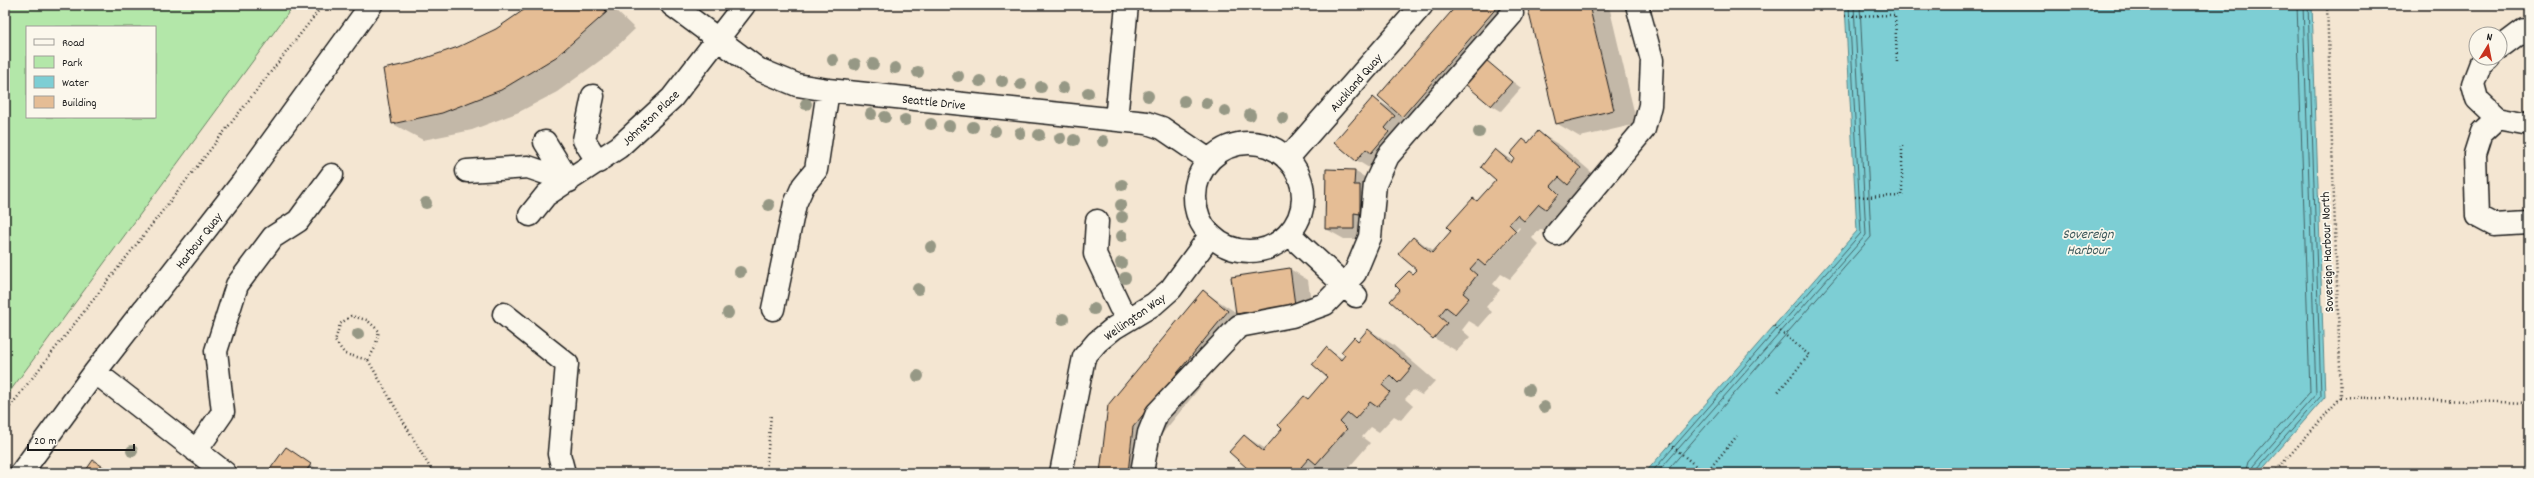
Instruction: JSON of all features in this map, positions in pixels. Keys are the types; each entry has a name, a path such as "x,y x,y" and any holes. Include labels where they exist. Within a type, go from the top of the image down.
{"street":[{"name":"Harbour Quay","path":"21,473 95,372 242,184 371,5"},
{"name":"Seattle Drive","path":"672,5 758,69 797,84 828,90 1147,124 1162,128 1209,160"},
{"name":"Johnston Place","path":"530,215 546,195 619,148 672,98 719,40 744,5"},
{"path":"1116,120 1127,5"},
{"name":"Auckland Quay","path":"1287,159 1422,5"},
{"path":"1556,234 1644,129 1650,105 1652,67 1637,5"},
{"path":"1142,472 1148,433 1157,413 1239,326 1299,314 1325,304 1350,291 1354,273 1370,237 1375,184 1384,163 1512,14"},
{"path":"2508,42 2524,30 2529,30"},
{"path":"2480,66 2473,84 2477,99 2496,118 2529,124"},
{"path":"772,309 795,204 803,186 816,170 828,90"},
{"path":"592,96 584,140 598,162"},
{"path":"2496,118 2482,132 2475,154 2477,216 2494,225 2529,223"},
{"path":"546,142 569,181"},
{"path":"1245,143 1264,145 1287,159 1298,174 1303,196 1300,215 1289,234 1274,246 1252,252 1233,250 1210,236 1199,220 1194,199 1197,180 1209,160 1224,149 1245,143"},
{"path":"467,171 528,167 569,181"},
{"path":"196,451 223,412 216,351 237,285 274,237 298,222 332,175"},
{"path":"1097,221 1094,254 1120,307 1128,319"},
{"path":"1289,234 1350,291"},
{"name":"Wellington Way","path":"1061,473 1084,357 1097,342 1128,319 1154,304 1171,289 1210,236"},
{"path":"504,314 567,364 559,454 564,473"},
{"path":"95,372 224,473"}],"path":[{"path":"5,413 323,5"},
{"name":"Sovereign Harbour North","path":"2327,5 2341,397"},
{"path":"1845,16 1896,15 1897,62"},
{"path":"1855,197 1902,196 1902,146"},
{"path":"368,360 375,348 379,331 367,320 352,316 340,324 335,341 345,354 368,360 433,473"},
{"path":"1774,326 1810,355 1777,393"},
{"path":"2274,473 2341,397 2529,402"},
{"path":"766,473 771,414"},
{"path":"1670,444 1705,473 1737,436"}],"green space":[{"path":"5,5 294,5 5,398"}],"water":[{"name":"Sovereign Harbour","path":"1845,5 2312,5 2325,397 2259,473 1645,473 1857,231"}],"building":[{"path":"531,5 600,5 607,12 556,57 501,90 442,113 392,124 383,69 411,63 458,47 496,29"},
{"path":"1457,5 1499,5 1402,117 1378,96"},
{"path":"1547,5 1589,5 1614,110 1556,124 1528,9"},
{"path":"1486,60 1512,82 1491,106 1465,84"},
{"path":"1373,97 1395,116 1385,128 1389,132 1371,153 1366,149 1356,161 1334,142"},
{"path":"1538,131 1581,168 1568,185 1559,177 1551,186 1559,194 1546,209 1539,204 1524,221 1517,215 1509,224 1516,231 1485,266 1478,260 1470,269 1477,275 1463,293 1469,298 1455,314 1446,307 1439,316 1447,323 1433,339 1390,301 1400,290 1395,285 1409,271 1413,274 1417,270 1398,254 1413,237 1432,253 1451,231 1447,227 1473,198 1477,201 1496,180 1481,167 1495,149 1511,163 1514,158 1510,154 1523,139 1528,143"},
{"path":"1326,169 1355,170 1354,185 1360,185 1360,214 1354,213 1354,229 1325,229"},
{"path":"1290,268 1295,305 1236,314 1231,277"},
{"path":"1203,290 1228,311 1133,427 1128,473 1100,473 1108,405"},
{"path":"1368,329 1412,367 1398,383 1390,375 1382,385 1390,392 1377,407 1370,402 1355,419 1348,413 1340,422 1347,429 1316,464 1309,458 1301,467 1308,473 1236,473 1239,469 1244,472 1247,468 1229,452 1244,435 1263,451 1282,429 1278,425 1304,396 1308,399 1327,377 1312,364 1326,347 1341,360 1345,355 1341,352 1354,337 1358,341"},
{"path":"286,447 311,464 305,473 268,472"},
{"path":"93,460 112,473 84,473"}]}
